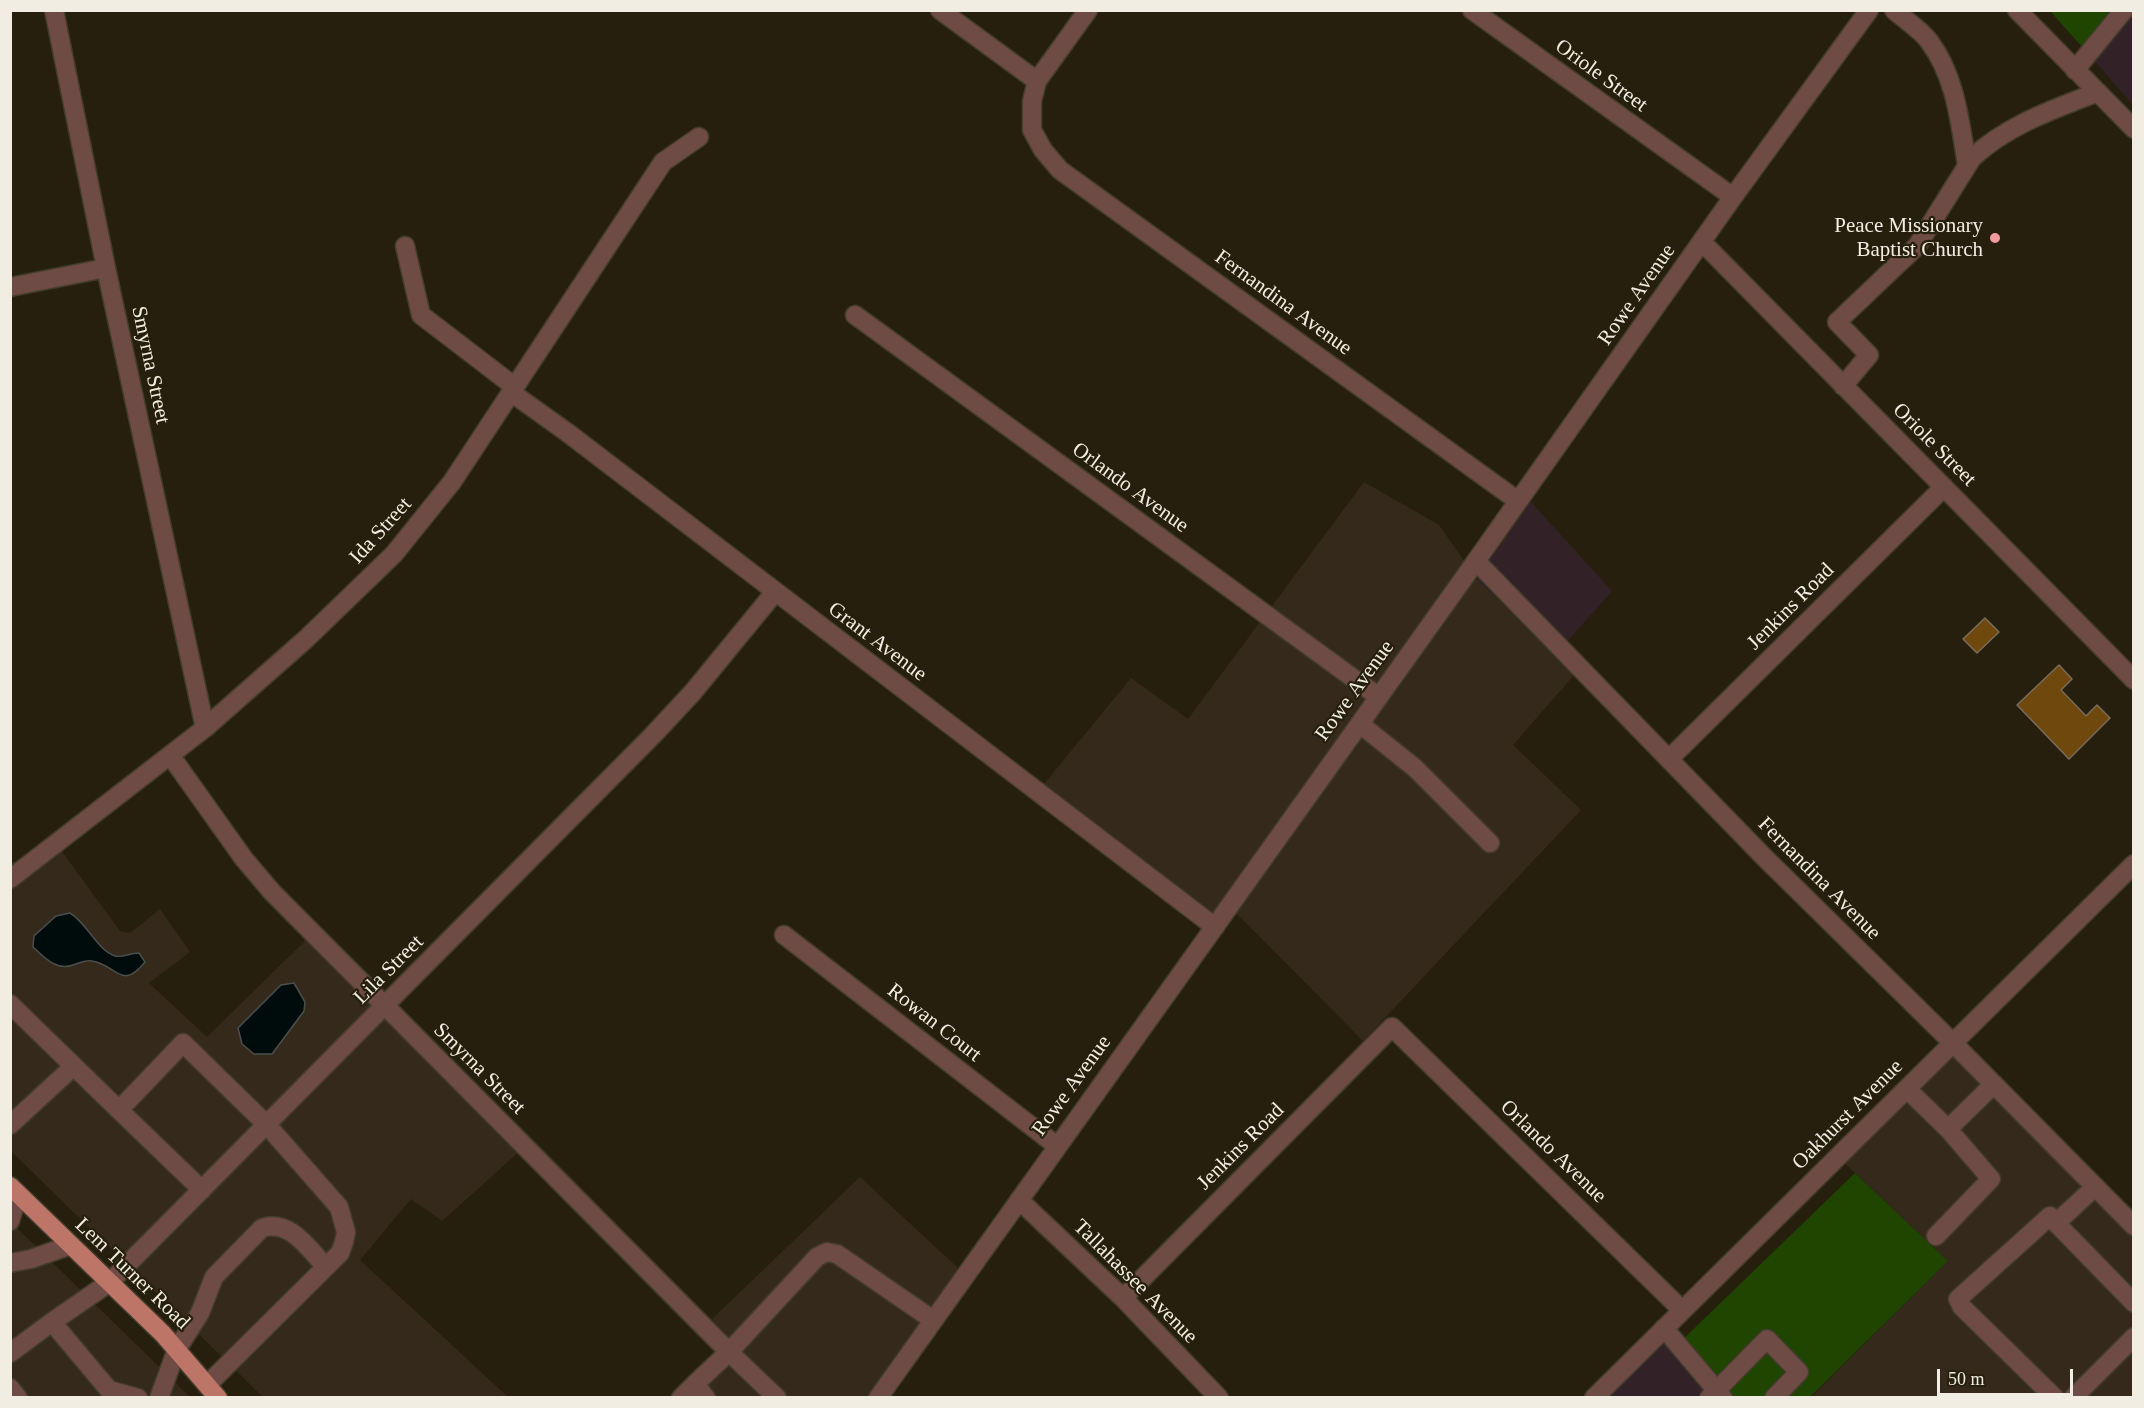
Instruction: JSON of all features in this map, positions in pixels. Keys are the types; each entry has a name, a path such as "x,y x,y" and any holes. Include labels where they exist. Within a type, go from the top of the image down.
{"main road":[{"name":"Lem Turner Road","path":"14,1190 177,1349 213,1391"}],"street":[{"name":"Smyrna Street","path":"54,10 106,268 205,728"},
{"path":"940,10 1037,81 1088,10"},
{"name":"Oriole Street","path":"1472,10 1733,197"},
{"name":"Rowe Avenue","path":"878,1398 1733,197 1869,10"},
{"path":"1894,10 1929,40 1947,72 1958,106 1967,165"},
{"path":"2017,10 2133,129"},
{"path":"2075,70 2124,10"},
{"name":"Fernandina Avenue","path":"1037,81 1032,101 1032,130 1043,150 1060,170 1518,501"},
{"path":"1844,386 1869,355 1837,322 1917,246 1967,165 1984,147 2029,120 2098,92"},
{"name":"Ida Street","path":"10,879 205,728 306,639 394,554 452,482 663,162 699,137"},
{"name":"Oriole Street","path":"1702,242 2133,680"},
{"name":"Grant Avenue","path":"405,246 421,315 568,434 1215,927"},
{"path":"10,287 106,268"},
{"name":"Orlando Avenue","path":"855,315 1379,697"},
{"name":"Jenkins Road","path":"1669,759 1944,487"},
{"name":"Fernandina Avenue","path":"1476,561 1764,857 1953,1043 2133,1226"},
{"name":"Lila Street","path":"10,1353 110,1282 653,735 693,692 775,592"},
{"path":"1360,724 1415,768 1490,843"},
{"name":"Smyrna Street","path":"170,755 244,859 272,892 777,1398"},
{"name":"Oakhurst Avenue","path":"1594,1398 2133,864"},
{"name":"Rowan Court","path":"784,935 1057,1146"},
{"path":"10,1004 202,1190"},
{"name":"Orlando Avenue","path":"1392,1027 1682,1310"},
{"name":"Jenkins Road","path":"1123,1298 1392,1027"},
{"path":"119,1110 183,1043 267,1125 339,1207 343,1216 346,1232 340,1253 213,1391"},
{"path":"10,1125 74,1066"},
{"path":"1948,1129 1994,1084"},
{"path":"1907,1089 1948,1129 1990,1179 1936,1236"},
{"path":"2056,1223 2095,1187"},
{"path":"10,1221 14,1190"},
{"name":"Tallahassee Avenue","path":"1019,1200 1123,1298 1219,1398"},
{"path":"2055,1398 1962,1307 1958,1299 2050,1216 2133,1303"},
{"path":"159,1398 177,1349 200,1312 214,1277 262,1228 271,1225 285,1227 326,1267"},
{"path":"10,1263 31,1259 71,1245"},
{"path":"681,1398 700,1391 729,1352 817,1257 827,1252 837,1254 933,1320"},
{"path":"52,1322 108,1394 134,1397"},
{"path":"1664,1328 1716,1395 1767,1339 1799,1372 1774,1398"},
{"path":"2073,1398 2133,1337"},
{"path":"10,1388 18,1398"}],"shaded area":[{"path":"2121,11 2133,11 2133,105 2083,48"},
{"path":"1364,482 1439,525 1477,579 1575,674 1513,745 1581,810 1363,1041 1236,913 1225,926 1044,784 1131,678 1188,719"},
{"path":"1530,501 1612,591 1555,655 1477,579"},
{"path":"52,838 120,931 130,933 160,909 190,952 149,983 207,1037 306,940 520,1151 442,1221 411,1199 360,1260 508,1397 263,1397 11,1151 10,858 15,865"},
{"path":"70,913 109,953 118,956 139,953 145,962 137,971 124,976 92,961 67,966 51,962 33,947 34,936 56,916"},
{"path":"294,983 305,1002 304,1011 272,1054 254,1054 242,1044 238,1028 281,985"},
{"path":"1952,1031 2133,1210 2133,1393 2129,1398 1810,1398 1948,1261 1831,1150"},
{"path":"860,1177 972,1281 888,1397 672,1398 728,1336 712,1319"},
{"path":"11,1222 190,1397 11,1397"},
{"path":"1657,1326 1729,1398 1585,1398"}],"green space":[{"path":"2050,11 2121,11 2083,48"},
{"path":"1855,1173 1948,1261 1810,1397 1729,1397 1677,1345"}],"building":[{"path":"1985,618 1999,632 1977,653 1963,639"},
{"path":"2059,665 2072,679 2061,690 2086,716 2097,705 2110,718 2069,759 2017,705"}],"place":[{"name":"Peace Missionary Baptist Church","path":"1995,238"}]}
